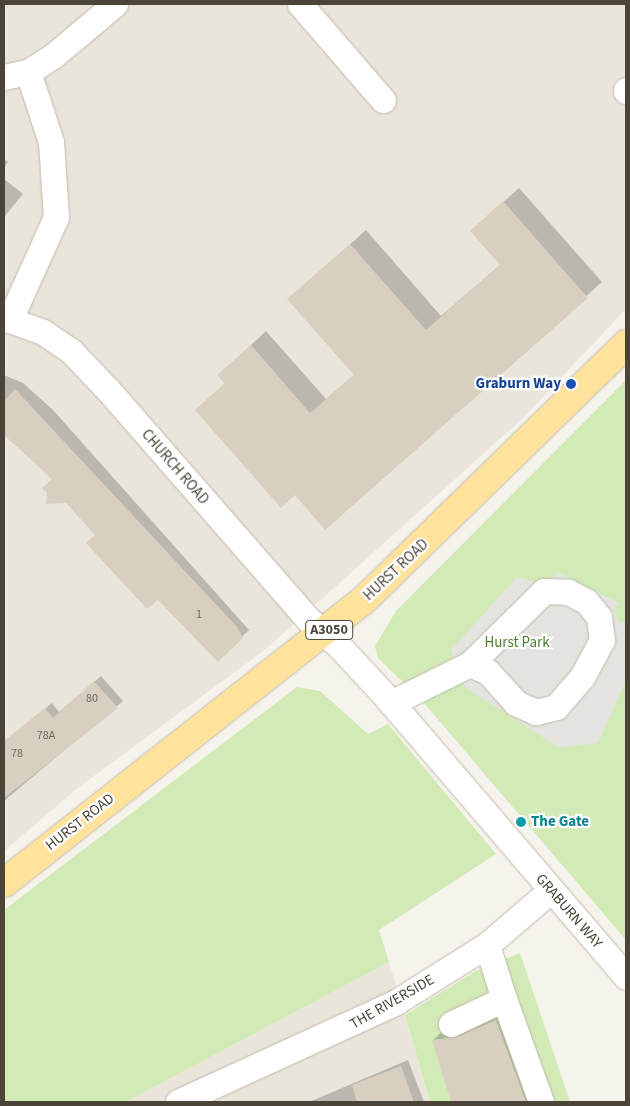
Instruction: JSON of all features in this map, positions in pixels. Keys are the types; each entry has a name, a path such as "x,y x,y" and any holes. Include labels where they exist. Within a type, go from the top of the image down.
{"main road":[{"name":"HURST ROAD","path":"4,883 325,634 472,499 626,344"}],"street":[{"path":"4,77 28,72 53,56 115,4"},
{"path":"300,4 383,100"},
{"name":"CHURCH ROAD","path":"28,72 51,142 56,217 7,319 44,332 71,351 325,634"},
{"path":"325,634 391,703 470,664 544,591 568,592 586,600 599,616 602,640 582,676 556,707 536,712 516,703 488,672 470,664"},
{"name":"GRABURN WAY","path":"391,703 626,977"},
{"name":"THE RIVERSIDE","path":"178,1102 219,1092 350,1026 487,945 550,890"},
{"path":"487,945 541,1102"},
{"path":"451,1024 504,999"}],"shaded area":[{"path":"4,4 626,4 626,309 522,419 266,649 79,787 4,851"},
{"path":"557,572 619,603 614,610 619,623 626,621 626,680 598,743 559,748 465,687 451,650 517,577 550,586"},
{"path":"389,962 430,1102 126,1102"}],"green space":[{"name":"Hurst Park","path":"626,380 626,940 424,703 378,658 375,646 396,611"},
{"path":"297,687 320,691 368,734 388,724 496,854 379,930 389,962 126,1102 4,1102 4,910"},
{"path":"520,953 570,1102 430,1102 405,1015 476,971"}],"building":[{"path":"503,201 588,298 325,530 295,495 281,508 195,410 225,383 217,375 251,345 310,413 354,375 287,299 350,244 426,330 500,265 470,231"},
{"path":"15,389 237,627 243,638 218,662 158,600 147,609 86,543 95,535 66,503 46,504 47,493 42,488 52,479 4,435 4,401"},
{"path":"94,681 118,708 4,798 4,741 45,708 53,718"},
{"path":"496,1020 526,1102 451,1102 432,1040 457,1037"},
{"path":"401,1066 414,1102 357,1102 352,1085"}],"place":[{"name":"Graburn Way","path":"571,384"},
{"name":"The Gate","path":"521,822"}]}
